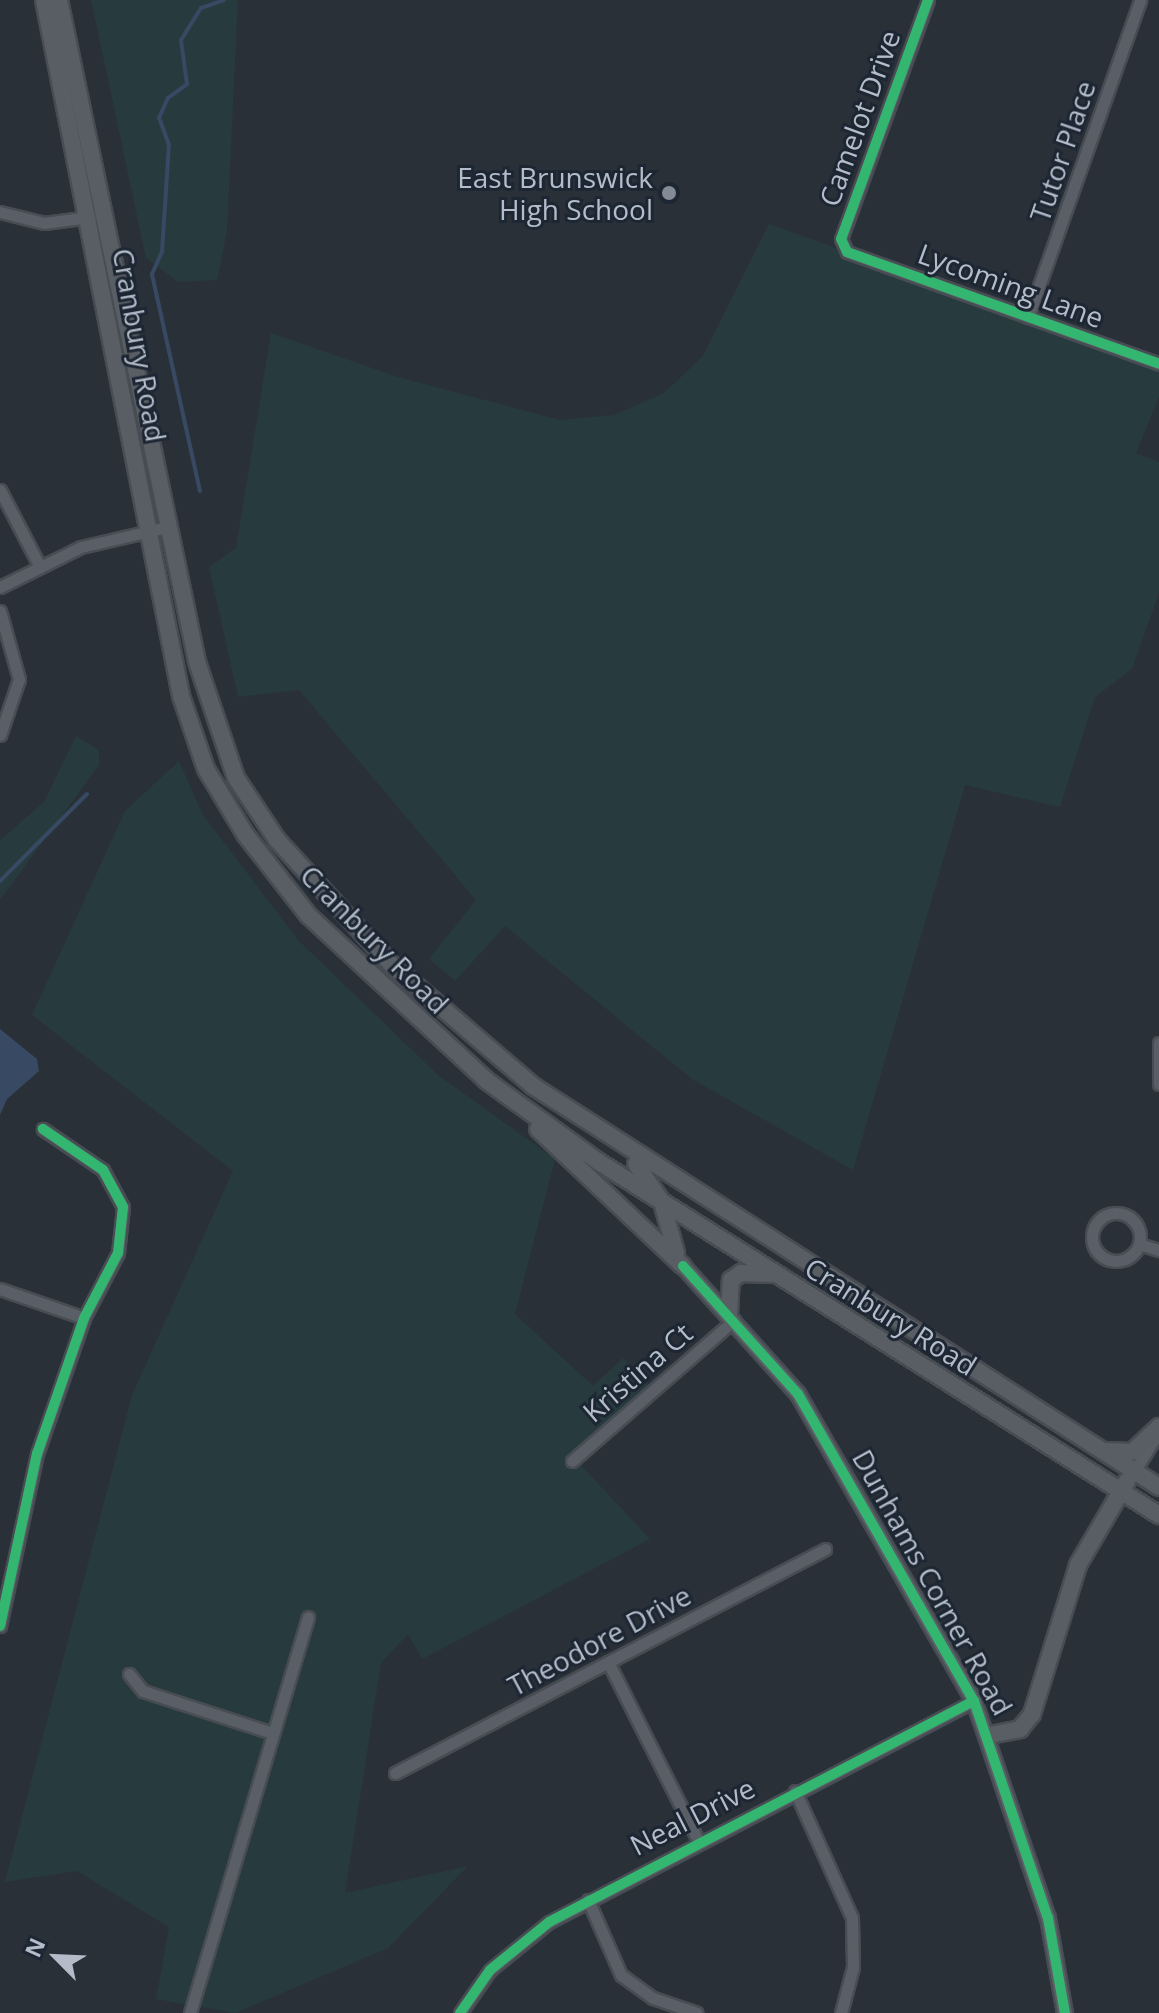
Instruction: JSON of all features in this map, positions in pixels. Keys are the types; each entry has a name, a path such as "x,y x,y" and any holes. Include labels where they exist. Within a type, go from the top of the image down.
{"main road":[{"name":"Cranbury Road","path":"44,0 90,217 181,696 206,769 245,834 308,915 487,1081 662,1202 773,1274 1122,1488 1159,1515"},
{"name":"Cranbury Road","path":"59,0 167,527 215,726 236,778 277,840 324,897 449,1017 622,1149 1159,1487"},
{"path":"487,1081 683,1266"},
{"path":"622,1149 662,1202 683,1266"},
{"path":"731,1317 731,1280 741,1273 773,1274"},
{"path":"1102,1450 1132,1452 1159,1429"},
{"path":"990,1735 1020,1729 1032,1714 1078,1565 1135,1470"}],"street":[{"name":"Camelot Drive","path":"847,252 841,239 928,0"},
{"name":"Tutor Place","path":"1028,317 1140,0"},
{"path":"0,212 44,223 90,217"},
{"name":"Lycoming Lane","path":"847,252 1159,364"},
{"path":"0,490 39,565"},
{"path":"0,587 39,565 167,527"},
{"path":"0,611 19,679 0,735"},
{"path":"1159,1043 1159,1080"},
{"path":"0,1626 37,1454 84,1318 118,1253 123,1207 103,1170 43,1129"},
{"path":"1105,1215 1128,1216 1139,1244 1130,1256 1107,1260 1095,1250 1094,1227 1105,1215"},
{"path":"1139,1244 1159,1250"},
{"name":"Dunhams Corner Road","path":"683,1266 798,1394 974,1701 990,1735 1048,1918 1065,2013"},
{"path":"0,1289 84,1318"},
{"name":"Kristina Ct","path":"572,1461 731,1317"},
{"path":"1135,1470 1159,1429"},
{"name":"Theodore Drive","path":"395,1773 825,1549"},
{"path":"190,2013 308,1617"},
{"path":"608,1662 698,1840"},
{"path":"129,1674 143,1691 272,1733"},
{"name":"Neal Drive","path":"460,2013 514,1948 588,1900 698,1840 974,1701"},
{"path":"795,1791 852,1918 853,1967 841,2013"},
{"path":"588,1900 621,1975 653,1998 697,2013"}],"green space":[{"path":"91,0 238,0 227,231 217,280 178,282 146,258"},
{"path":"769,224 1159,364 1159,397 1136,453 1159,462 1159,593 1132,669 1095,697 1060,807 965,785 853,1170 692,1079 505,926 455,981 429,959 476,900 299,690 238,697 209,567 236,548 271,333 398,377 560,420 614,415 664,393 703,356"},
{"path":"76,736 99,750 99,765 0,900 0,840 44,802"},
{"path":"179,761 203,815 299,941 438,1075 555,1159 515,1314 593,1386 623,1358 652,1388 577,1461 650,1539 422,1659 408,1634 381,1663 345,1893 468,1866 388,1948 235,2013 156,1999 169,1927 77,1871 5,1882 132,1395 233,1171 32,1015 125,811"}],"water":[{"path":"0,1029 37,1059 39,1071 7,1099 0,1115"}],"waterway":[{"path":"200,491 152,274 162,252 169,145 159,118 168,98 187,84 181,40 201,8 224,0"},
{"path":"0,881 87,794"}],"cycle path":[{"path":"928,0 841,239 847,252 1159,364"},
{"path":"0,1626 37,1454 84,1318 118,1253 123,1207 103,1170 43,1129"},
{"path":"683,1266 798,1394 974,1701 1048,1918 1065,2013"},
{"path":"460,2013 490,1970 549,1922 974,1701"}],"place":[{"name":"East Brunswick High School","path":"669,193"}]}
